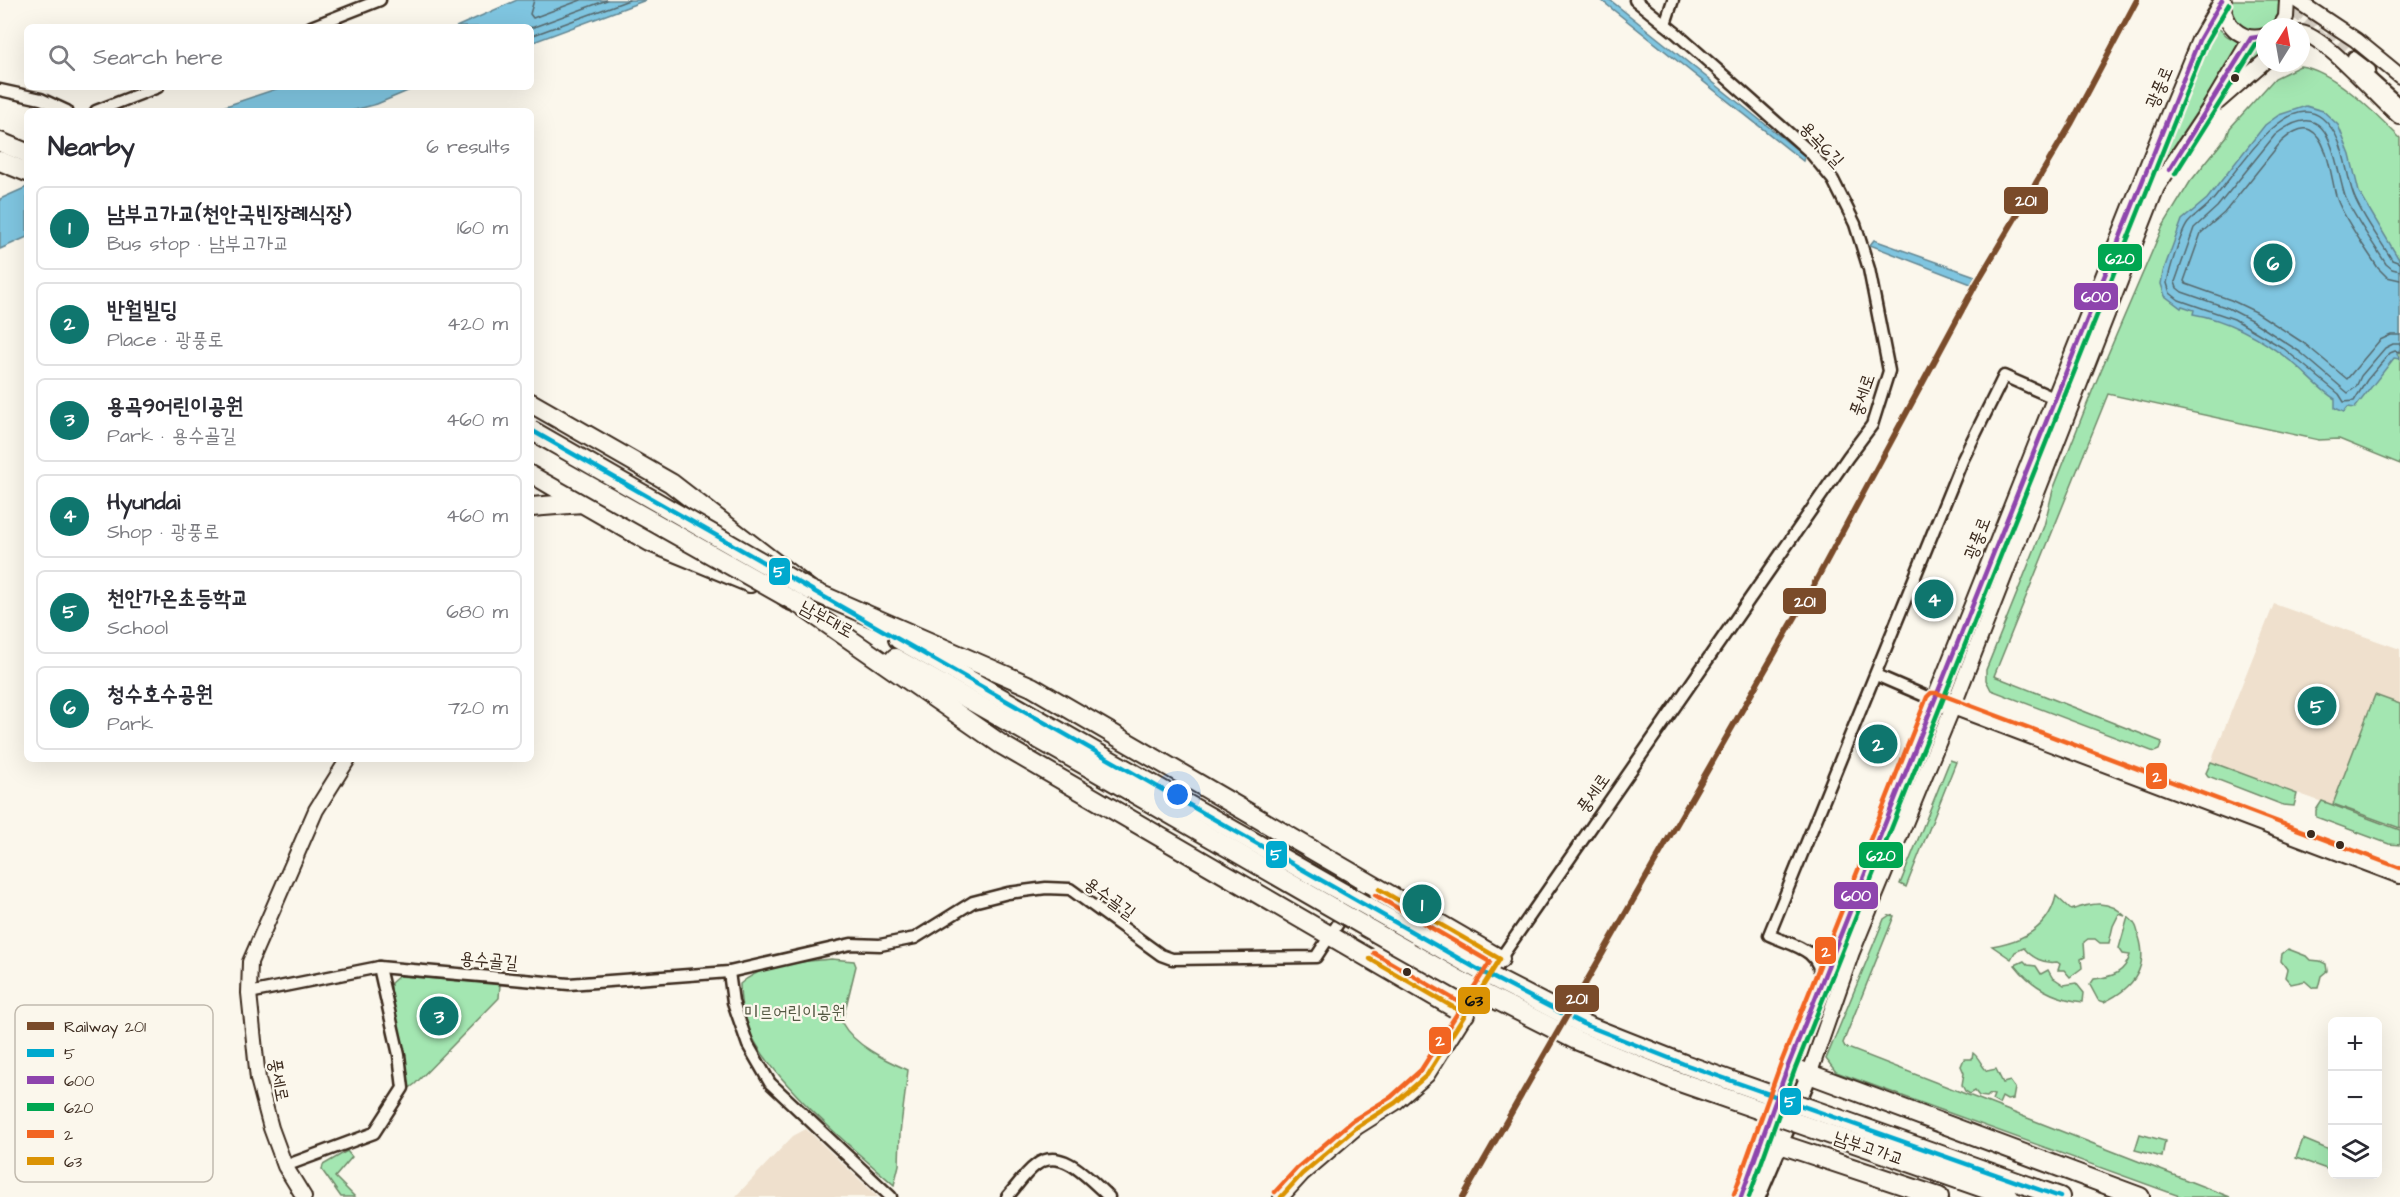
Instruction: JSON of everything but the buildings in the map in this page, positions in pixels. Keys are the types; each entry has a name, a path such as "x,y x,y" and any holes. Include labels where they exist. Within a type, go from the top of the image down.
{"highway":[{"path":"0,161 24,171"},
{"path":"534,405 671,483 805,597 1002,745 1465,1014"},
{"name":"남부대로","path":"534,432 805,597"},
{"name":"남부대로","path":"534,455 805,597 1095,761"},
{"path":"534,476 650,542 805,597 1032,687 1500,959"},
{"path":"534,507 582,503"},
{"name":"남부고가교","path":"1095,761 1486,974 1583,1024 1684,1064 2060,1197"},
{"name":"남부고가교","path":"1095,761 1385,938 1477,990 1576,1040 1677,1081 2009,1197"},
{"path":"1788,1066 2140,1197"},
{"path":"1762,1138 1939,1197"}],"main road":[{"name":"광풍로","path":"1741,1197 1788,1066"},
{"path":"1757,1197 1809,1074"}],"street":[{"path":"319,24 380,0"},
{"name":"용곡6길","path":"1635,0 1810,152 1833,180 1855,224 1869,268 1889,371"},
{"path":"1665,24 1673,0"},
{"path":"2199,40 2214,0"},
{"path":"2223,0 2226,19 2232,28 2241,35 2256,37"},
{"name":"광풍로","path":"1788,1066 2199,40 2223,0"},
{"path":"2318,0 2323,17"},
{"path":"2285,18 2291,2 2323,17 2356,40 2400,76"},
{"path":"2310,35 2400,96"},
{"path":"2356,40 2339,39 2333,48 2400,105"},
{"path":"1809,1074 1852,952 1953,707 2157,187 2256,40"},
{"path":"2310,44 2346,58 2400,117"},
{"path":"2207,112 2256,69"},
{"path":"0,90 41,99 61,108"},
{"path":"104,108 150,90"},
{"name":"풍세로","path":"1281,1197 1302,1174 1357,1127 1395,1103 1427,1075 1500,959 1848,457 1872,426 1889,371"},
{"path":"1821,988 1820,969 1811,953 1769,934 1962,461 2004,376 2054,398"},
{"path":"534,472 565,421"},
{"path":"1876,675 1934,700 2400,876"},
{"name":"풍세로","path":"304,1197 285,1166 271,1128 258,1079 249,993 250,962 316,810 346,762"},
{"name":"용수골길","path":"249,993 379,967 569,984 729,972 850,944 880,945 915,938 973,902 1008,892 1046,888 1070,889 1161,956 1172,959 1316,957 1366,881"},
{"path":"1811,953 1829,948 1839,940"},
{"path":"285,1166 374,1132 403,1088 399,1055 379,967"},
{"path":"729,972 733,1002 747,1045 770,1083 891,1197"},
{"path":"1007,1197 1037,1164 1048,1160 1060,1160 1073,1165 1109,1197"}],"shaded area":[{"path":"2274,604 2400,649 2400,830 2211,762"},
{"path":"806,1129 878,1197 735,1197 793,1136"}],"green space":[{"path":"2228,0 2285,0 2281,18 2256,18 2256,31 2243,29 2232,15"},
{"path":"2216,26 2227,36 2242,44 2152,179"},
{"path":"2256,48 2256,63 2231,85"},
{"path":"2310,68 2313,69 2354,95 2400,138 2400,464 2339,439 2319,440 2108,394 1994,676 2162,742 2159,750 2154,752 1991,690 1986,680 1986,670 2044,526 2053,490 2093,389 2163,226 2190,182 2227,136 2230,128 2275,78 2288,72 2310,72"},
{"path":"2375,695 2400,704 2400,828 2333,804"},
{"path":"1950,760 1956,762 1906,887 1900,884"},
{"path":"2211,762 2297,794 2294,806 2283,805 2208,776 2206,773"},
{"path":"2322,801 2400,830 2400,845 2389,844 2316,817 2316,810"},
{"path":"2056,896 2071,910 2100,904 2113,907 2125,916 2119,914 2109,943 2100,943 2095,939 2088,939 2084,942 2085,957 2081,959 2082,968 2070,977 2064,970 2058,970 2060,964 2057,962 2039,960 2024,948 2015,952 2011,959 1992,946 2014,941 2041,925 2053,907"},
{"path":"1890,915 1894,916 1843,1043 1845,1047 2230,1197 2182,1197 1836,1072 1826,1059 1884,919"},
{"path":"2128,917 2137,928 2142,948 2140,968 2136,977 2123,991 2104,1002 2098,1000 2090,985 2094,979 2117,973 2128,961 2130,955 2123,954 2119,948"},
{"path":"2288,949 2310,960 2326,964 2327,971 2321,976 2318,988 2313,988 2305,981 2291,984 2285,977 2287,969 2281,961 2282,954"},
{"name":"미르어린이공원","path":"831,959 854,961 856,966 842,1023 847,1031 871,1051 908,1070 900,1133 899,1165 894,1185 793,1091 759,1048 744,1017 740,984 749,977 783,965"},
{"path":"2024,961 2028,965 2036,966 2041,974 2048,970 2052,977 2064,985 2076,983 2084,993 2083,1002 2054,995 2037,986 2015,965"},
{"path":"399,976 500,984 499,998 408,1089 392,996 391,983"},
{"path":"1973,1053 1987,1071 1996,1069 2003,1083 2010,1081 2015,1088 2013,1099 2007,1100 2002,1097 1999,1104 1992,1100 1994,1095 1979,1096 1975,1091 1970,1094 1965,1091 1962,1085 1964,1073 1961,1066 1964,1059 1972,1059"},
{"path":"2140,1134 2165,1141 2162,1157 2135,1150"},
{"path":"2303,1139 2328,1149 2328,1170 2296,1158"},
{"path":"347,1151 352,1157 335,1177 355,1197 341,1197 322,1170 323,1165"}],"water":[{"path":"517,0 646,0 534,42 534,24 463,24"},
{"path":"1601,0 1610,0 1805,156 1803,161"},
{"path":"273,90 410,90 362,108 220,108"},
{"path":"2306,106 2323,111 2338,125 2350,155 2359,192 2400,261 2400,349 2397,354 2400,359 2394,358 2355,408 2348,407 2344,412 2335,408 2335,399 2282,355 2233,326 2193,314 2194,310 2182,306 2181,308 2165,296 2161,284 2163,272 2182,220 2207,199 2265,125 2279,115"},
{"path":"24,188 24,238 0,249 0,199"},
{"path":"1874,240 1975,276 1971,284 1870,245"}],"tunnel":[{"path":"2283,2 2330,43"},
{"path":"2327,33 2353,57"}],"rail line":[{"name":"201","path":"1463,1197 1812,588 1976,284 2071,124 2137,0"}],"transit line":[{"name":"600","path":"1741,1197 1788,1066 2199,40 2222,0"},
{"name":"620","path":"1749,1197 1795,1069 2206,43 2229,4"},
{"name":"600","path":"2169,170 2251,38 2256,37"},
{"name":"620","path":"2175,174 2256,45"},
{"name":"5","path":"534,432 1486,974 1583,1024 1684,1064 2060,1197"},
{"name":"2","path":"1734,1194 1781,1063 1927,697 1931,693 1937,693 2400,868"},
{"name":"63","path":"1281,1197 1302,1174 1357,1127 1395,1103 1427,1075 1500,959 1379,889"},
{"name":"2","path":"1275,1192 1297,1168 1352,1121 1391,1097 1421,1070 1490,962 1375,895"},
{"name":"2","path":"1374,953 1469,1008"},
{"name":"63","path":"1370,959 1465,1014"}],"place":[{"name":"청수호수공원","path":"2273,263"},
{"name":"Hyundai","path":"1934,599"},
{"name":"천안가온초등학교","path":"2317,706"},
{"name":"반월빌딩","path":"1878,744"},
{"name":"남부고가교(천안국빈장례식장)","path":"1422,904"},
{"name":"용곡9어린이공원","path":"439,1016"}]}
